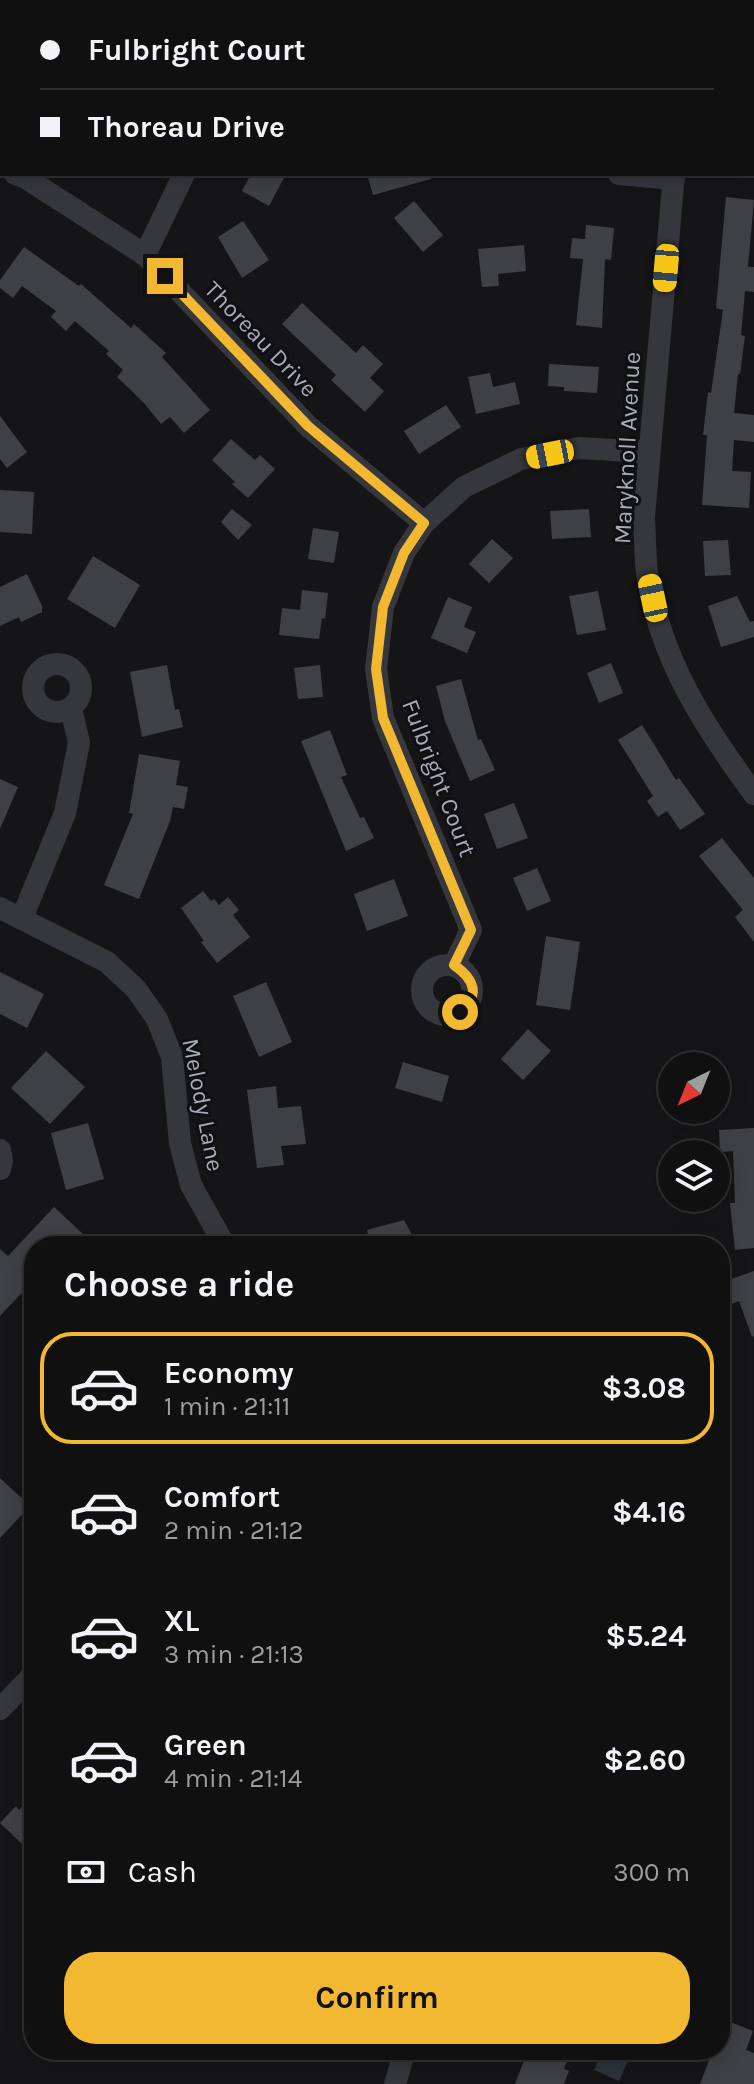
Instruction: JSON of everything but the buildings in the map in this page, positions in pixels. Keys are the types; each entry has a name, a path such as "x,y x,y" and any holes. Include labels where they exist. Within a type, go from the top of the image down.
{"street":[{"name":"Thoreau Drive","path":"18,176 145,255 308,426 424,523"},
{"path":"145,255 183,176"},
{"name":"Maryknoll Avenue","path":"674,176 644,517 647,573 658,624 681,684 754,794"},
{"name":"Fulbright Court","path":"454,965 471,930 383,718 376,669 383,607 404,553 424,523 464,487 521,459 579,448 649,452"},
{"path":"22,918 65,813 79,743 71,708"},
{"name":"Melody Lane","path":"0,908 107,962 136,989 157,1019 172,1057 180,1143 191,1185 219,1236"},
{"path":"0,1150 0,1169"},
{"path":"0,1709 24,1684"},
{"path":"395,2084 402,2060"}],"shaded area":[{"path":"598,2060 628,2060 619,2081 594,2070"}],"route":[{"path":"165,276 308,426 424,523 404,553 383,607 376,669 383,718 471,930 454,965 468,974 472,982 471,999 460,1012"}]}
